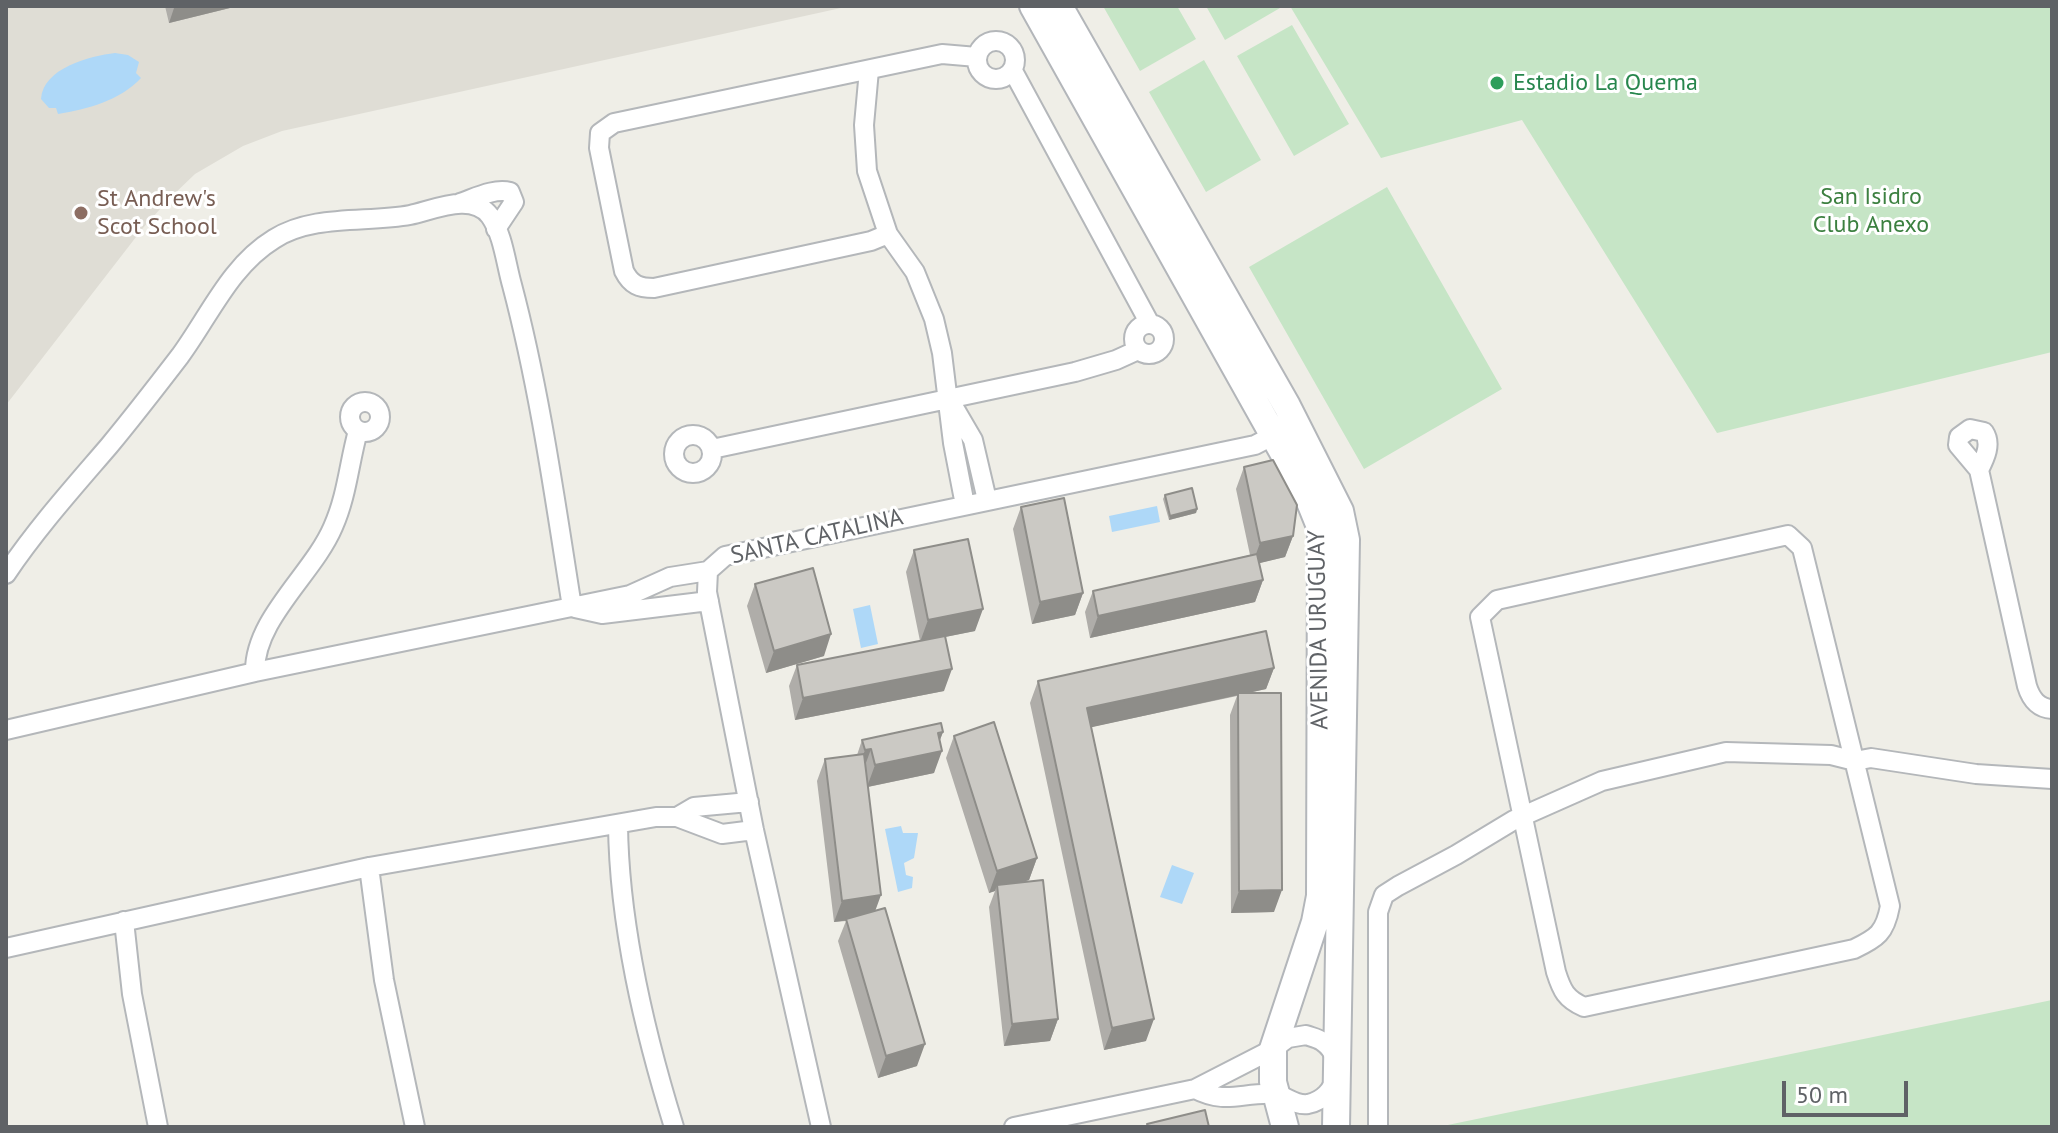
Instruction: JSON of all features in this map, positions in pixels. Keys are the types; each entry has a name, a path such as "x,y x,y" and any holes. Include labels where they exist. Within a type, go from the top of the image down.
{"main road":[{"name":"AVENIDA URUGUAY","path":"1033,6 1285,430 1340,511 1346,540 1336,1127"},
{"name":"AVENIDA URUGUAY","path":"1059,6 1285,430 1321,529 1320,896 1312,933 1273,1049 1272,1073 1285,1127"}],"street":[{"path":"1001,41 1011,48 1016,59 1013,71 1003,79 989,79 979,70 977,57 983,46 1001,41"},
{"path":"888,234 836,249 642,288 628,279 624,271 599,148 600,133 614,123 942,54 977,57"},
{"path":"869,70 865,152 873,193 888,234 925,291 942,353 953,443 965,505"},
{"path":"712,449 1075,372 1138,350 1134,340 1137,331 1150,324 1013,71"},
{"path":"6,574 34,533 111,444 181,353 239,267 276,237 297,229 408,215 504,190 510,192 514,202 496,229"},
{"path":"457,203 482,209 491,217 496,229 523,327 572,607"},
{"path":"949,398 973,440 987,500"},
{"name":"SANTA CATALINA","path":"821,1127 754,830 709,601 708,571 725,556 1255,445 1285,430"},
{"path":"255,672 255,657 262,636 333,528 347,486 358,431"},
{"path":"1979,470 2030,695 2037,704 2052,709"},
{"path":"1788,535 1802,548 1855,761 1890,906 1887,924 1875,938 1854,949 1584,1007 1562,993 1480,617 1497,600 1788,535"},
{"path":"6,730 255,672 630,595 670,577 708,571"},
{"path":"572,607 602,614 709,601"},
{"path":"1378,1127 1378,912 1381,900 1398,886 1522,816 1602,781 1726,752 1831,755 1855,761 1871,758 1976,774 2052,779"},
{"path":"677,817 694,807 749,802"},
{"path":"6,948 369,867 656,817 677,817 722,834 754,830"},
{"path":"618,824 622,884 643,1011 674,1127"},
{"path":"369,867 384,980 415,1127"},
{"path":"124,921 132,994 158,1127"},
{"path":"1014,1127 1195,1089 1273,1049 1288,1038 1306,1035 1322,1041 1334,1054 1337,1071 1333,1086 1322,1098 1307,1104 1291,1102 1277,1094 1225,1099 1208,1096 1195,1089"}],"shaded area":[{"name":"St Andrew's Scot School","path":"6,6 850,6 282,131 243,146 195,174 170,198 143,228 6,405"}],"green space":[{"path":"1103,6 1177,6 1196,39 1140,71"},
{"path":"1206,6 1279,6 1280,8 1225,40"},
{"name":"San Isidro Club Anexo","path":"1290,6 2052,6 2052,352 1717,433 1522,120 1381,158"},
{"path":"1292,25 1349,124 1294,156 1237,56"},
{"path":"1204,60 1261,160 1206,192 1149,92"},
{"path":"1387,187 1502,389 1364,469 1249,267"},
{"path":"2052,1000 2052,1127 1438,1127"}],"water":[{"path":"115,53 128,55 139,62 136,73 141,78 123,93 92,106 58,114 56,108 49,108 41,99 50,79 59,72 81,61"},
{"path":"1157,506 1160,522 1112,532 1109,516"},
{"path":"870,605 878,644 861,648 853,609"},
{"path":"901,826 903,833 918,833 914,858 904,863 906,875 913,877 912,888 898,892 885,829"},
{"path":"1172,865 1194,873 1182,904 1160,897"}],"building":[{"path":"1273,460 1297,505 1293,536 1260,543 1244,467"},
{"path":"1192,488 1197,509 1170,516 1165,495"},
{"path":"1064,498 1083,593 1040,602 1021,507"},
{"path":"968,539 983,609 928,620 914,550"},
{"path":"1257,554 1263,580 1098,616 1093,591"},
{"path":"813,568 831,634 774,651 755,584"},
{"path":"1266,631 1274,668 1087,708 1154,1019 1112,1028 1038,681"},
{"path":"945,636 952,669 803,698 797,665"},
{"path":"1238,693 1281,693 1282,890 1239,891"},
{"path":"994,722 1037,858 997,871 954,736"},
{"path":"941,723 943,732 938,733 942,751 875,765 871,749 865,750 862,740"},
{"path":"864,754 881,895 842,901 825,759"},
{"path":"1043,880 1058,1019 1012,1024 997,885"},
{"path":"885,908 925,1044 886,1056 846,919"},
{"path":"1205,1110 1209,1127 1148,1127 1147,1124"}],"place":[{"name":"Estadio La Quema","path":"1497,83"},
{"name":"St Andrew's Scot School","path":"81,213"}]}
